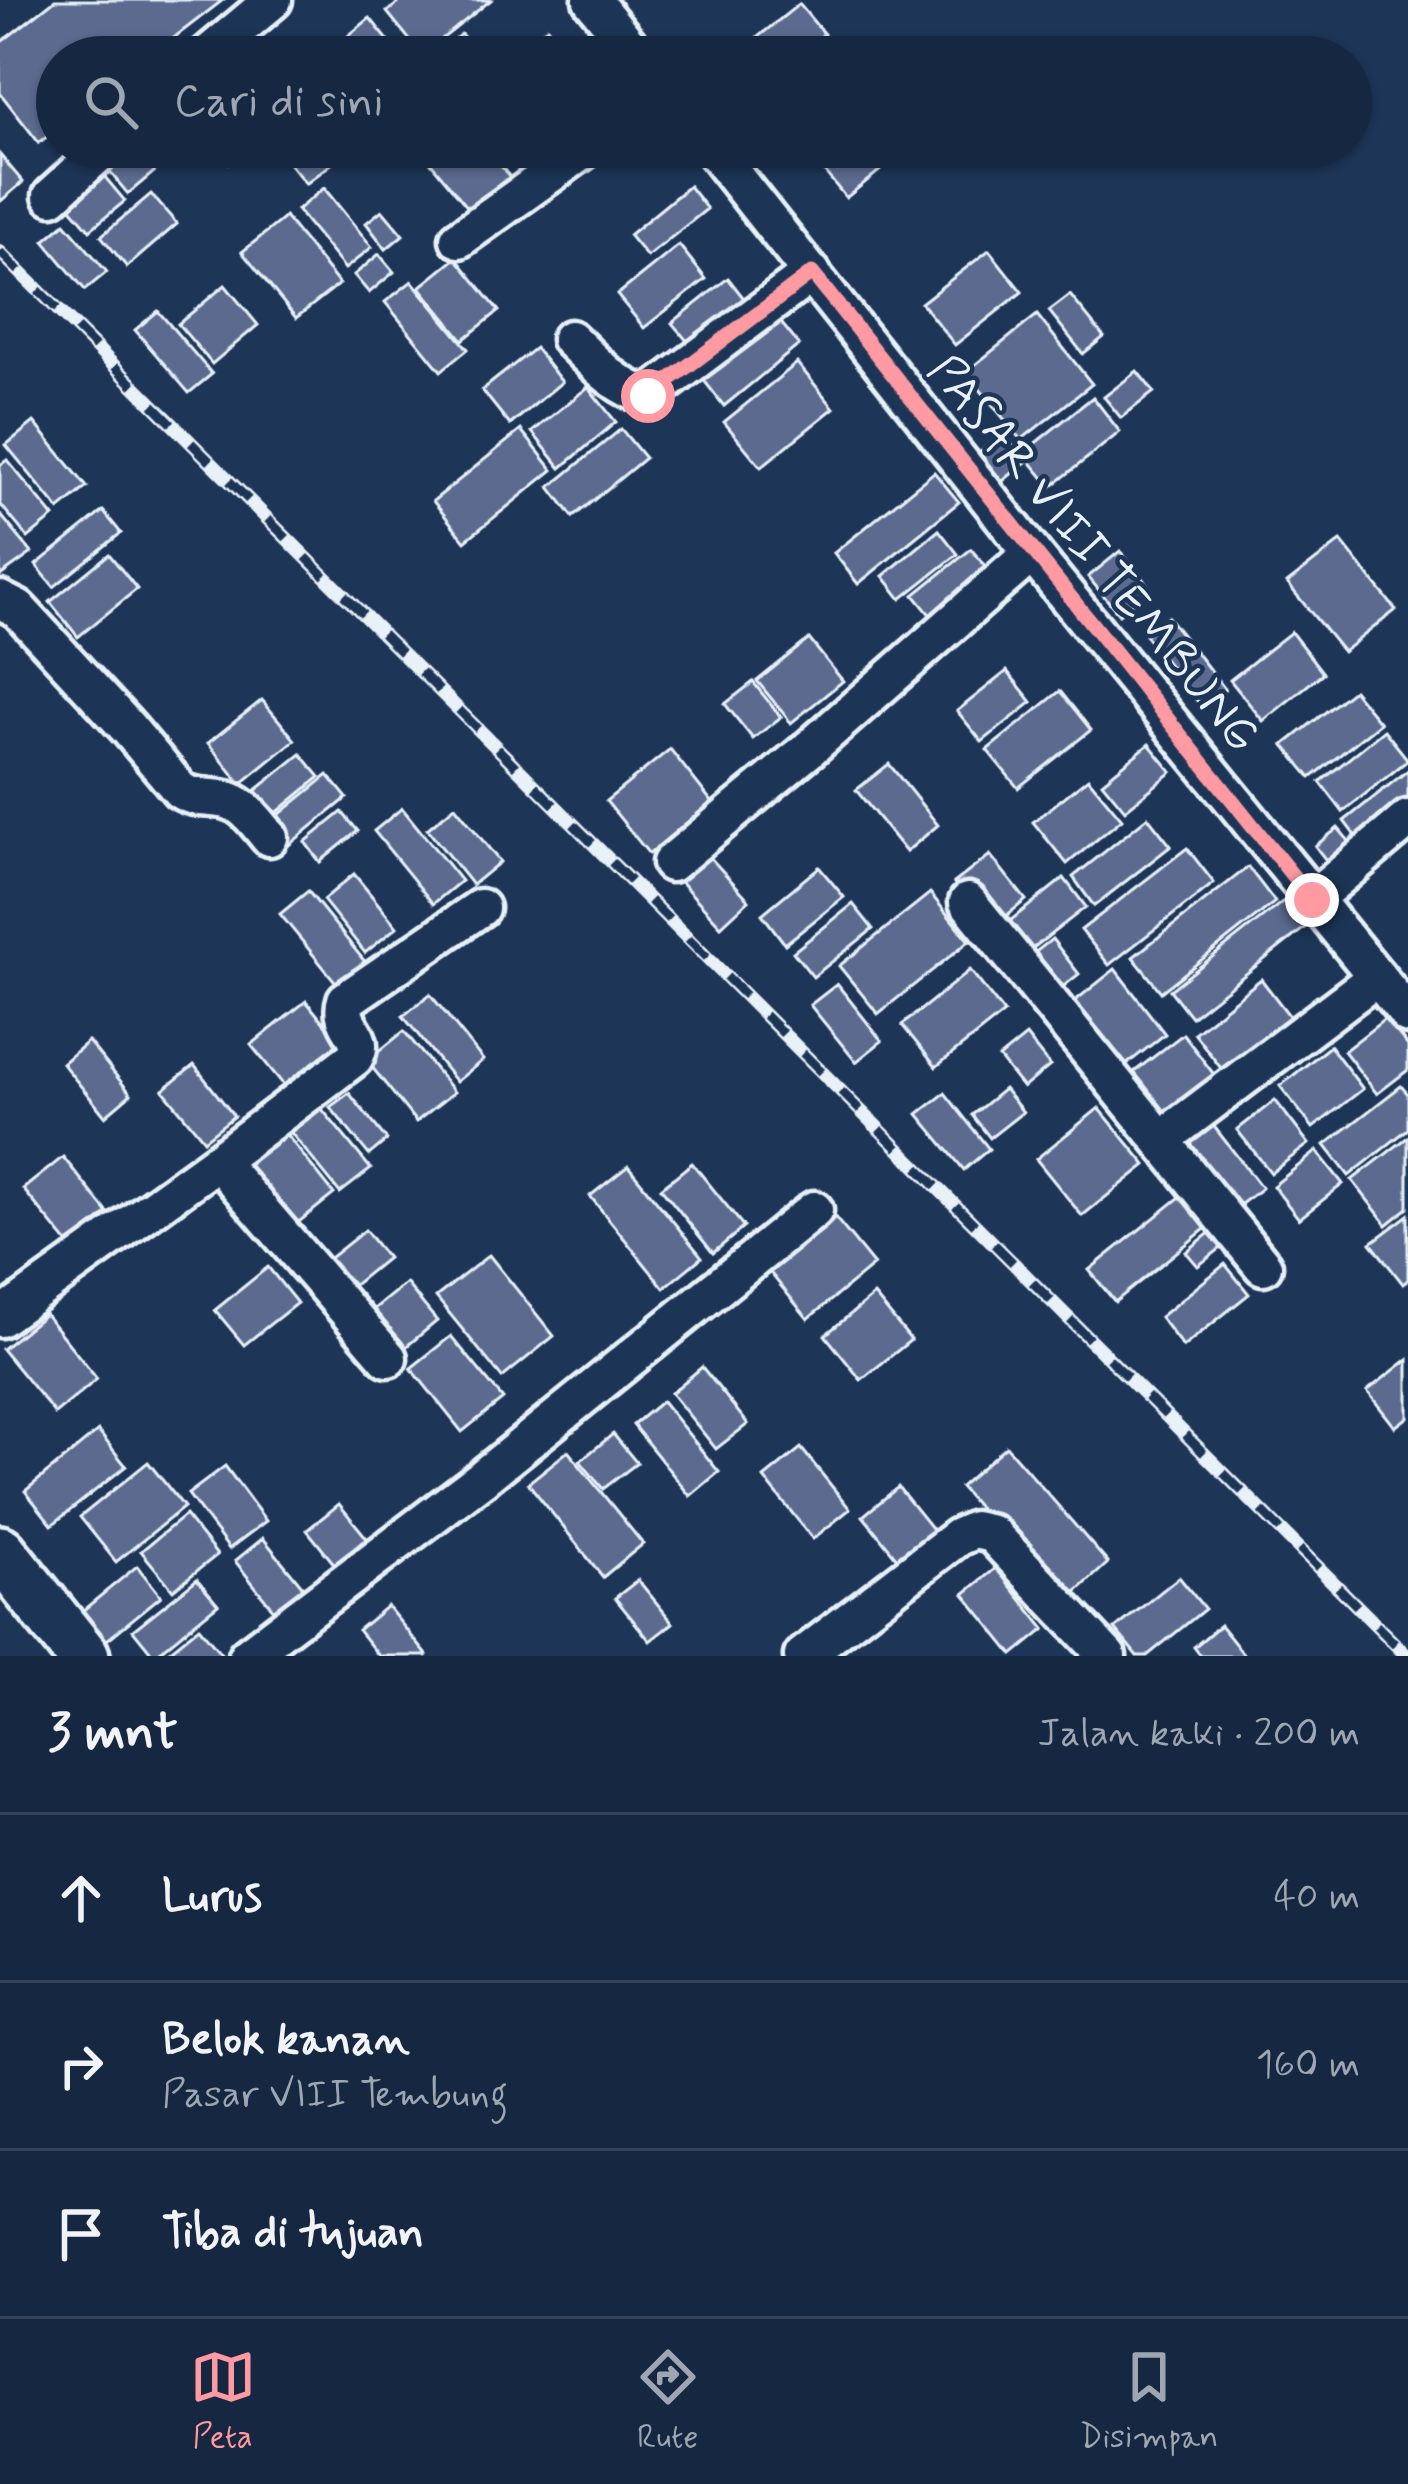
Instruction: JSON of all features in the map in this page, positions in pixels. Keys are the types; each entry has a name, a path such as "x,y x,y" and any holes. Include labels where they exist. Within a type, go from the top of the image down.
{"street":[{"path":"230,36 273,0"},
{"path":"592,0 621,36"},
{"path":"52,196 83,168"},
{"path":"459,239 559,168"},
{"name":"PASAR VIII TEMBUNG","path":"728,168 1032,553 1408,1015"},
{"path":"570,339 611,377 648,396 812,273"},
{"path":"671,863 1032,553"},
{"path":"0,600 18,609 180,790 189,797 229,801 245,810 269,837"},
{"path":"1312,900 1408,819"},
{"path":"968,902 1263,1266"},
{"path":"0,1318 354,1058 359,1042 344,1018 346,1000 480,908"},
{"path":"1162,1139 1377,977"},
{"path":"218,1161 388,1358"},
{"path":"247,1656 481,1479 814,1210"},
{"path":"803,1656 958,1537 974,1530 992,1534 1107,1656"},
{"path":"2,1558 83,1656"}],"building":[{"path":"55,0 223,0 176,36 36,36 36,139 0,93 0,43"},
{"path":"402,0 491,0 446,36 407,36 387,12"},
{"path":"799,4 824,34 821,36 759,36"},
{"path":"370,18 385,36 348,36"},
{"path":"0,155 23,182 1,201 0,200"},
{"path":"106,168 159,168 128,194"},
{"path":"293,168 326,168 306,184"},
{"path":"435,168 503,168 513,181 473,214"},
{"path":"821,168 883,168 846,198"},
{"path":"99,170 125,201 90,230 64,200"},
{"path":"689,186 707,209 647,257 629,235"},
{"path":"324,188 372,247 345,269 297,210"},
{"path":"151,194 177,224 127,267 101,236"},
{"path":"382,210 403,235 386,249 366,223"},
{"path":"285,217 339,284 296,318 242,252"},
{"path":"65,223 107,272 85,290 44,241"},
{"path":"679,245 706,279 644,328 617,295"},
{"path":"989,250 1022,292 955,345 921,303"},
{"path":"379,254 394,272 369,293 354,275"},
{"path":"456,258 499,311 463,340 420,287"},
{"path":"728,278 753,310 698,354 672,323"},
{"path":"412,281 468,349 441,371 385,302"},
{"path":"225,285 258,325 212,364 178,324"},
{"path":"1070,295 1104,337 1083,354 1049,311"},
{"path":"158,311 212,374 189,393 135,330"},
{"path":"774,314 799,345 724,406 699,374"},
{"path":"1037,315 1092,384 1021,440 966,372"},
{"path":"535,348 562,382 510,425 482,390"},
{"path":"797,363 834,408 761,467 724,422"},
{"path":"1137,371 1154,392 1121,418 1104,397"},
{"path":"588,387 616,422 561,468 532,432"},
{"path":"1093,397 1120,432 1051,487 1023,453"},
{"path":"34,422 87,487 59,510 6,445"},
{"path":"621,429 645,458 573,517 550,487"},
{"path":"521,430 553,470 465,541 433,501"},
{"path":"1003,434 1026,462 998,485 975,456"},
{"path":"7,460 54,517 28,538 0,504 0,465"},
{"path":"934,472 959,502 858,584 834,553"},
{"path":"103,511 121,533 54,587 36,565"},
{"path":"0,514 32,553 0,576"},
{"path":"939,530 958,554 901,599 883,576"},
{"path":"1341,541 1396,610 1343,652 1287,583"},
{"path":"971,549 994,577 936,622 914,595"},
{"path":"1120,551 1151,589 1119,614 1088,577"},
{"path":"109,554 137,589 78,637 50,602"},
{"path":"1168,617 1225,689 1202,707 1145,635"},
{"path":"1291,632 1323,673 1263,721 1230,680"},
{"path":"809,639 843,681 791,723 757,681"},
{"path":"1007,671 1032,702 982,742 957,711"},
{"path":"753,682 781,717 753,739 725,704"},
{"path":"1353,690 1380,723 1311,778 1284,745"},
{"path":"1060,691 1091,730 1018,788 987,750"},
{"path":"262,700 295,740 241,784 208,743"},
{"path":"1384,730 1408,760 1343,812 1320,782"},
{"path":"1149,744 1172,772 1125,810 1102,782"},
{"path":"670,749 712,802 649,854 606,801"},
{"path":"301,754 320,777 274,815 255,791"},
{"path":"889,764 938,825 906,852 856,790"},
{"path":"1408,770 1408,810 1363,846 1344,821"},
{"path":"328,775 347,798 289,845 270,822"},
{"path":"1088,778 1122,819 1067,864 1033,822"},
{"path":"455,806 500,862 472,885 427,829"},
{"path":"402,808 461,881 433,904 374,831"},
{"path":"342,812 358,831 320,862 305,842"},
{"path":"1148,817 1171,846 1094,906 1073,877"},
{"path":"1338,828 1359,853 1335,872 1315,846"},
{"path":"1187,848 1214,883 1109,965 1081,930"},
{"path":"705,852 749,900 721,926 677,878"},
{"path":"990,855 1026,900 991,928 954,883"},
{"path":"819,867 844,897 785,944 762,914"},
{"path":"1248,867 1275,902 1161,992 1133,957"},
{"path":"354,874 397,927 365,953 323,900"},
{"path":"1064,878 1086,907 1023,956 1001,928"},
{"path":"308,891 370,968 342,990 280,914"},
{"path":"930,893 969,941 878,1014 839,966"},
{"path":"1286,899 1307,926 1191,1017 1170,990"},
{"path":"853,904 873,929 813,977 793,952"},
{"path":"1052,939 1079,974 1055,993 1028,958"},
{"path":"1115,969 1165,1034 1121,1069 1071,1004"},
{"path":"970,970 1004,1013 936,1067 902,1025"},
{"path":"1261,979 1291,1018 1223,1071 1194,1033"},
{"path":"837,984 882,1041 856,1062 810,1005"},
{"path":"430,994 483,1060 456,1082 403,1016"},
{"path":"306,1001 346,1050 291,1094 251,1045"},
{"path":"1386,1018 1408,1046 1408,1070 1377,1094 1344,1051"},
{"path":"404,1031 454,1092 416,1122 367,1061"},
{"path":"1183,1034 1216,1077 1168,1115 1134,1072"},
{"path":"1026,1036 1050,1066 1023,1088 999,1058"},
{"path":"88,1041 131,1094 105,1116 62,1063"},
{"path":"1330,1046 1363,1089 1313,1128 1280,1086"},
{"path":"194,1065 234,1116 204,1140 163,1090"},
{"path":"1401,1086 1408,1094 1408,1129 1349,1176 1325,1145"},
{"path":"1004,1089 1023,1112 990,1138 972,1115"},
{"path":"349,1093 387,1140 369,1155 330,1107"},
{"path":"945,1093 989,1149 964,1170 918,1114"},
{"path":"1275,1100 1309,1144 1271,1173 1237,1130"},
{"path":"317,1103 371,1169 340,1193 287,1128"},
{"path":"1099,1108 1146,1165 1082,1216 1036,1159"},
{"path":"1212,1124 1262,1188 1227,1215 1177,1151"},
{"path":"286,1134 334,1194 285,1233 237,1174"},
{"path":"1408,1137 1408,1208 1387,1225 1352,1180"},
{"path":"1317,1151 1343,1184 1299,1219 1273,1186"},
{"path":"63,1157 108,1213 69,1245 23,1189"},
{"path":"692,1163 744,1227 713,1253 661,1188"},
{"path":"628,1166 702,1257 664,1288 590,1196"},
{"path":"1185,1193 1210,1225 1115,1302 1089,1270"},
{"path":"833,1215 874,1265 808,1319 767,1269"},
{"path":"1408,1215 1408,1280 1403,1284 1371,1243"},
{"path":"365,1230 387,1258 339,1297 316,1269"},
{"path":"1213,1230 1225,1245 1198,1266 1186,1252"},
{"path":"489,1255 554,1336 502,1378 436,1297"},
{"path":"1225,1264 1249,1294 1183,1347 1160,1317"},
{"path":"268,1267 297,1303 244,1345 215,1310"},
{"path":"406,1283 437,1321 395,1356 364,1317"},
{"path":"874,1295 911,1340 861,1380 825,1335"},
{"path":"45,1314 97,1379 55,1414 2,1349"},
{"path":"451,1336 503,1399 462,1432 411,1368"},
{"path":"1408,1359 1408,1417 1395,1427 1367,1391"},
{"path":"702,1367 748,1424 716,1449 671,1393"},
{"path":"662,1401 719,1472 690,1496 633,1425"},
{"path":"98,1431 126,1466 52,1525 25,1491"},
{"path":"613,1434 637,1463 603,1489 580,1461"},
{"path":"1006,1446 1108,1563 1063,1604 960,1487"},
{"path":"801,1448 850,1509 813,1539 764,1478"},
{"path":"568,1451 643,1544 603,1577 528,1483"},
{"path":"148,1462 184,1507 116,1562 80,1517"},
{"path":"225,1466 266,1521 229,1549 188,1494"},
{"path":"898,1487 940,1539 905,1568 863,1516"},
{"path":"339,1504 375,1548 343,1575 307,1530"},
{"path":"185,1515 217,1555 173,1590 141,1551"},
{"path":"263,1538 306,1591 277,1614 235,1561"},
{"path":"137,1566 161,1596 106,1641 82,1611"},
{"path":"996,1568 1045,1629 1013,1655 964,1594"},
{"path":"1179,1577 1205,1609 1147,1656 1137,1656 1115,1629"},
{"path":"197,1579 218,1604 154,1656 133,1630"},
{"path":"638,1580 673,1623 650,1641 615,1598"},
{"path":"387,1606 426,1656 379,1656 358,1630"},
{"path":"1220,1625 1245,1656 1201,1656 1194,1647"},
{"path":"199,1627 223,1656 163,1656"}],"railway":[{"path":"0,252 1407,1656"}],"route":[{"path":"648,396 812,273 1312,900"}]}
